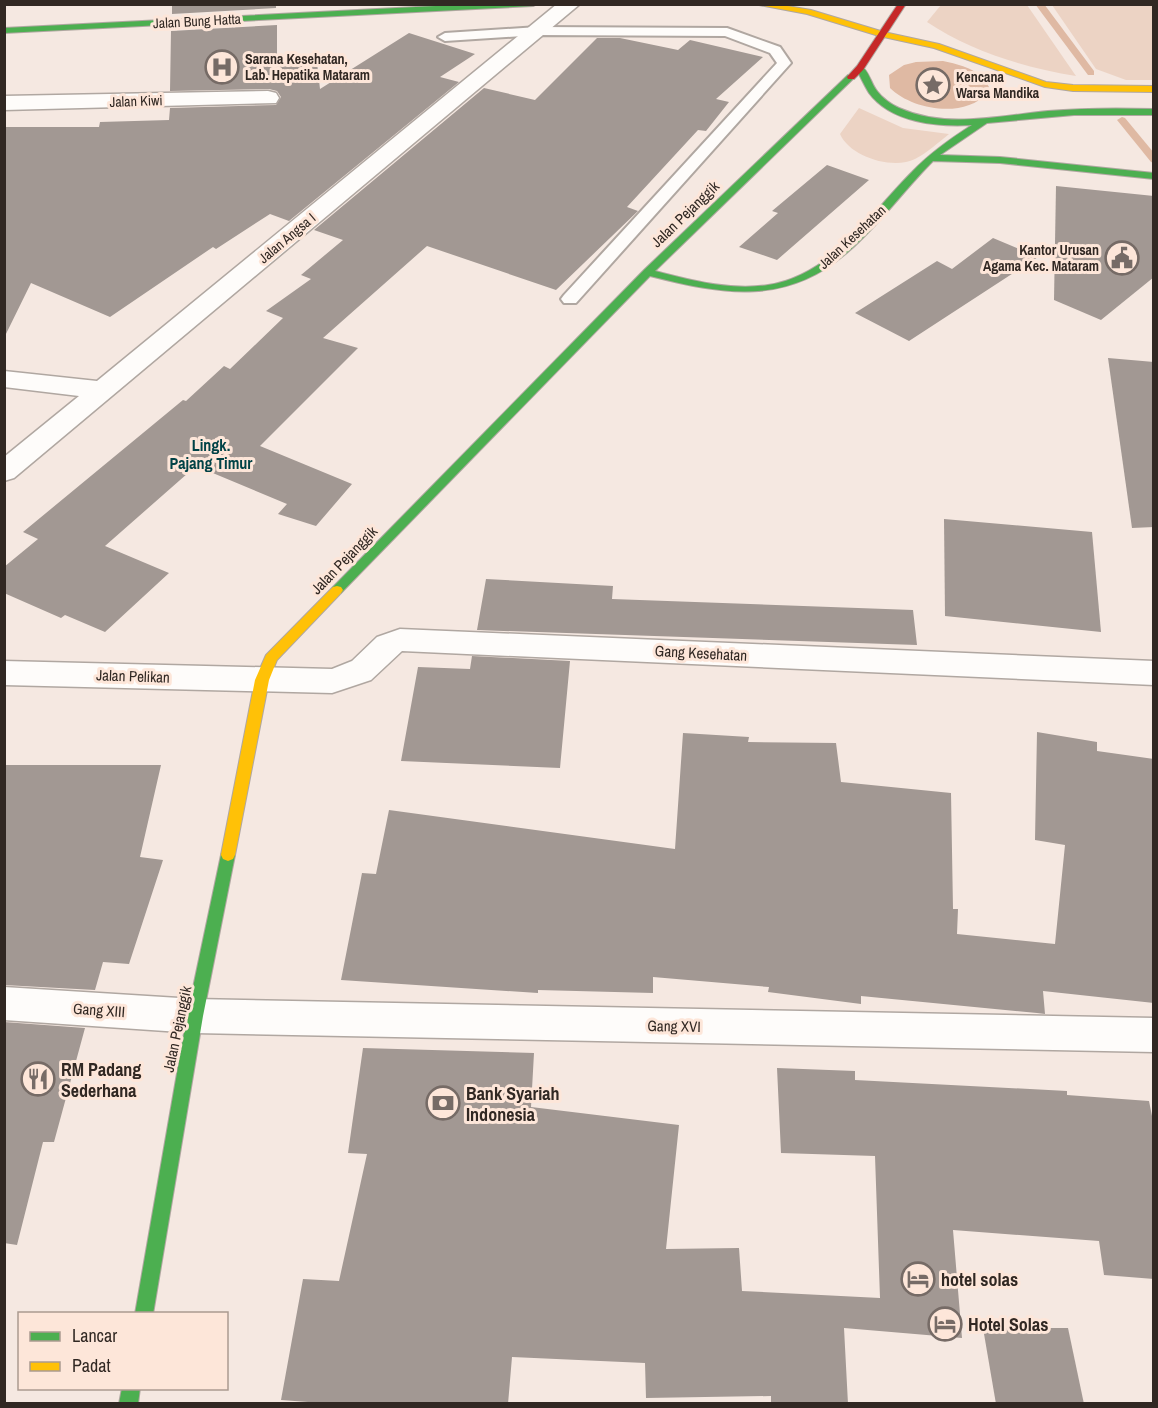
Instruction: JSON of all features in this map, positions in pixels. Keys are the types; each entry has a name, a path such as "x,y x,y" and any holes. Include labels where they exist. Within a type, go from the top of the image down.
{"main road":[{"name":"Jalan Bung Hatta","path":"4,31 400,8 533,4"},
{"path":"758,4 808,12 882,34 968,55 1045,84 1073,88 1154,88"},
{"name":"Jalan Pejanggik","path":"144,1312 195,1016 203,986 262,680 271,658 648,272 860,68 902,4"},
{"path":"860,68 872,94 894,112 916,119 986,120 1088,111 1154,111"},
{"name":"Jalan Kesehatan","path":"648,272 674,279 738,286 783,285 793,281 818,269 932,158 986,120"},
{"path":"932,158 1000,160 1154,176"}],"street":[{"name":"Jalan Angsa I","path":"4,471 570,4"},
{"name":"Jalan Kiwi","path":"4,103 268,98"},
{"path":"4,379 103,390"},
{"name":"Gang Kesehatan","path":"262,680 332,681 352,676 369,665 384,646 400,640 1154,673"},
{"name":"Jalan Pelikan","path":"4,674 262,680"},
{"name":"Gang XIII","path":"4,1003 195,1016"},
{"name":"Gang XVI","path":"195,1016 1154,1035"}],"lane":[{"path":"445,37 538,31 727,32 775,50 783,63 570,299"}],"shaded area":[{"path":"941,5 1027,5 1076,76 1018,63 961,42 927,22"},
{"path":"1052,5 1153,5 1153,80 1126,80 1096,69"},
{"path":"943,61 963,66 981,76 989,87 987,93 977,101 952,109 911,102 890,88 889,75 904,65"},
{"path":"859,108 903,128 949,134 928,151 906,162 884,162 873,159 853,149 840,134"}],"building":[{"path":"172,4 276,4 276,8 172,14"},
{"path":"277,25 277,57 316,54 320,89 409,33 475,54 440,77 459,82 289,221 270,214 216,249 213,247 110,317 31,283 4,338 4,127 99,127 100,122 169,120 170,108 276,105 281,97 277,91 269,89 170,91 171,31"},
{"path":"597,38 620,38 678,50 690,40 763,57 716,99 729,102 706,131 698,130 627,207 638,211 556,290 427,246 323,338 358,348 260,446 352,484 316,526 278,514 287,504 196,466 105,546 169,573 105,632 65,615 61,618 4,593 4,567 38,539 23,532 183,400 186,401 224,366 230,369 283,318 266,311 311,279 301,275 343,240 314,230 484,88 535,100"},
{"path":"827,165 869,180 777,260 739,247 778,213 772,211"},
{"path":"1056,186 1154,196 1154,277 1101,320 1054,300"},
{"path":"993,238 1038,257 909,341 855,313 937,261 952,269"},
{"path":"1108,358 1154,362 1154,527 1132,528"},
{"path":"944,519 1092,532 1101,632 945,616"},
{"path":"486,579 613,586 612,599 913,610 917,645 477,630"},
{"path":"472,656 570,661 560,768 401,761 418,667 470,669"},
{"path":"1037,732 1097,742 1097,751 1154,759 1154,1003 1043,991 1045,1014 861,996 861,1004 768,992 769,987 653,977 653,993 538,990 538,993 341,980 362,873 376,874 389,810 675,849 683,733 749,737 748,742 836,743 841,782 951,793 953,909 958,909 957,934 1055,944 1065,845 1035,840"},
{"path":"4,765 161,765 140,857 163,860 129,964 103,962 95,990 4,985"},
{"name":"RM Padang Sederhana","path":"4,1022 85,1028 54,1142 43,1142 17,1245 4,1243"},
{"path":"363,1048 534,1053 531,1107 679,1125 666,1249 739,1248 742,1291 880,1298 875,1156 781,1153 777,1068 855,1071 855,1080 1067,1091 1067,1095 1149,1101 1154,1126 1154,1279 1104,1275 1099,1241 953,1230 962,1338 844,1328 848,1404 771,1404 771,1396 646,1398 645,1363 512,1357 508,1404 335,1404 281,1400 303,1279 339,1281 367,1154 348,1153"},
{"path":"983,1328 1068,1328 1084,1404 996,1404"}],"waterway":[{"path":"1039,4 1091,73"},
{"path":"1122,120 1154,160"}],"traffic: fast":[{"path":"4,31 533,4"},
{"path":"860,68 873,93 892,109 915,118 941,122 996,120 1074,112 1154,112"},
{"path":"337,590 648,272 851,77"},
{"path":"648,272 715,287 750,290 783,285 806,276 846,249 930,159 986,120"},
{"path":"932,158 1000,160 1154,176"},
{"path":"144,1312 195,1016 228,855"},
{"path":"128,1404 131,1390"}],"traffic: slow":[{"path":"758,4 808,12 882,34 936,46 1045,84 1073,88 1154,89"},
{"path":"228,855 262,680 271,658 337,590"}],"traffic: jam":[{"path":"851,77 860,68 902,4"}],"place":[{"name":"Sarana Kesehatan, Lab. Hepatika Mataram","path":"222,67"},
{"name":"Kencana Warsa Mandika","path":"933,85"},
{"name":"Kantor Urusan Agama Kec. Mataram","path":"1122,258"},
{"name":"RM Padang Sederhana","path":"38,1079"},
{"name":"Bank Syariah Indonesia","path":"443,1103"},
{"name":"hotel solas","path":"918,1279"},
{"name":"Hotel Solas","path":"945,1324"}],"district":[{"name":"Lingk. Pajang Timur","path":"211,454"}]}
